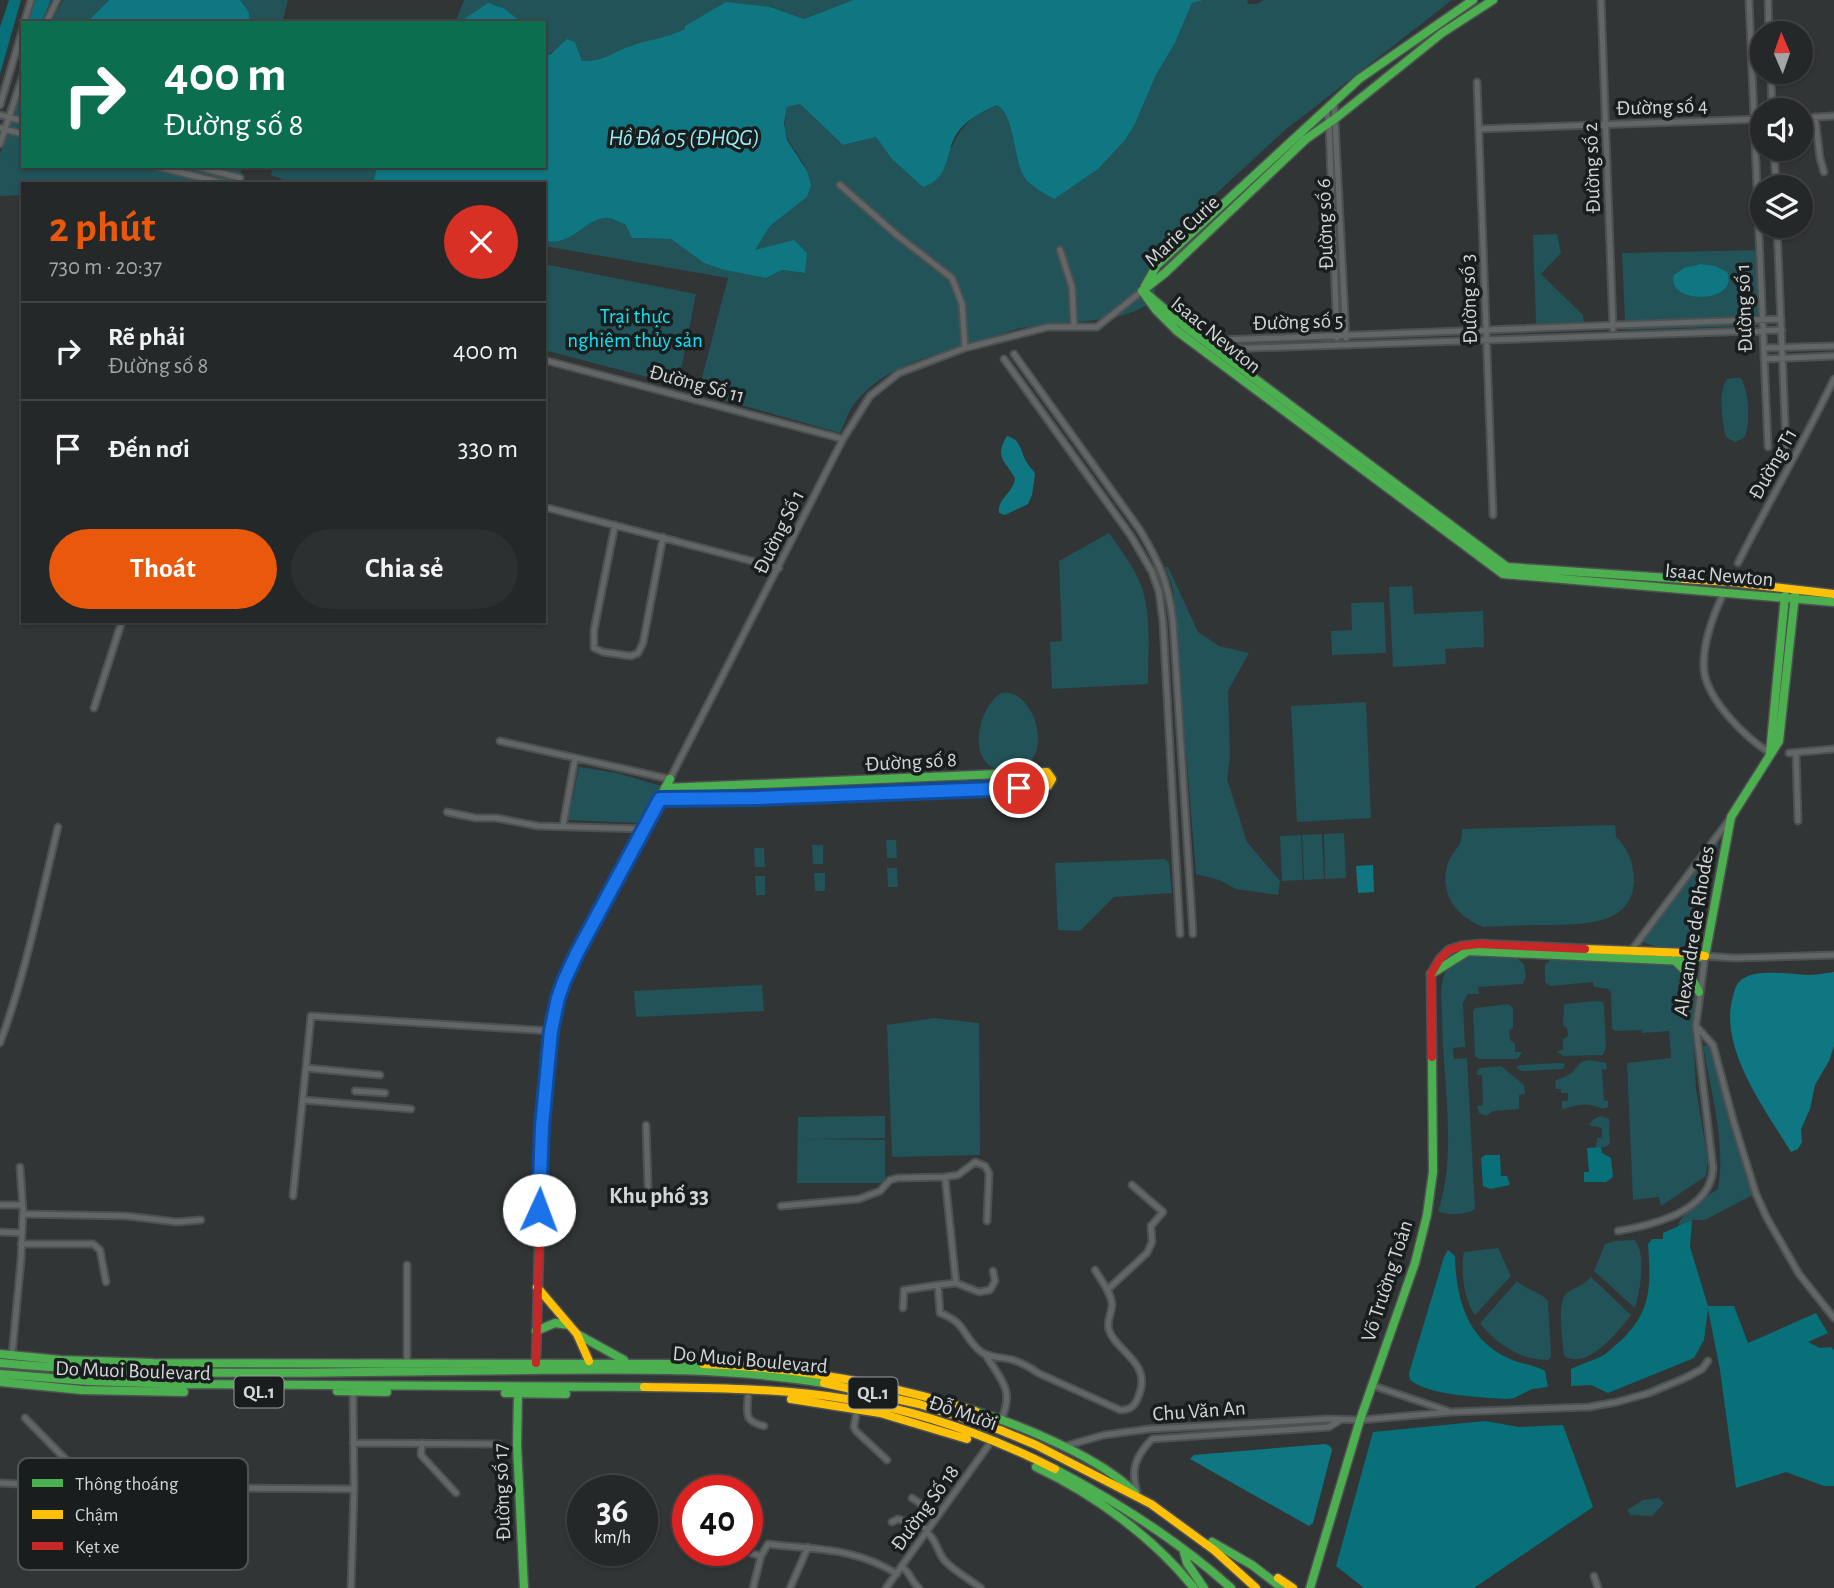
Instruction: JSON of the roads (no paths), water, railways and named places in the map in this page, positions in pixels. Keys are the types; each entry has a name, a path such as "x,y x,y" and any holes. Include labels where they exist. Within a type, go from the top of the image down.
{"main road":[{"name":"Marie Curie","path":"1142,290 1157,265 1359,79 1473,0"},
{"name":"Marie Curie","path":"1142,290 1165,273 1306,139 1333,121 1442,33 1493,0"},
{"name":"Isaac Newton","path":"1142,290 1183,324 1507,567 1730,582 1834,601"},
{"name":"Isaac Newton","path":"1142,290 1156,310 1177,331 1503,574 1724,592 1834,594"},
{"path":"1724,592 1730,582"},
{"name":"Alexandre de Rhodes","path":"1704,956 1731,817 1770,753 1790,594"},
{"name":"Đường số 8","path":"660,799 854,795 1048,786 1052,779 1047,772 666,788"},
{"path":"536,1390 542,1126 551,1031 564,981 670,779"},
{"path":"853,782 854,795"},
{"path":"757,786 758,798"},
{"name":"Võ Trường Toản","path":"1310,1588 1371,1385 1417,1256 1433,1184 1431,974 1468,951 1704,956"},
{"name":"Võ Trường Toản","path":"1631,955 1684,961 1704,956"},
{"path":"1674,960 1690,975 1699,992"},
{"path":"537,1287 577,1334 624,1360"},
{"path":"536,1331 555,1323 569,1325"},
{"path":"577,1334 589,1365 588,1391"},
{"name":"Do Muoi Boulevard","path":"0,1354 12,1360 54,1368 164,1372 518,1367"},
{"name":"Do Muoi Boulevard","path":"0,1363 12,1360 44,1360 518,1367"},
{"name":"Do Muoi Boulevard","path":"624,1360 730,1363 832,1374 899,1389 1001,1420 1062,1447"},
{"name":"QL.1","path":"518,1367 536,1363 589,1365 624,1360"},
{"path":"518,1367 536,1363"},
{"name":"Do Muoi Boulevard","path":"589,1365 745,1373 822,1382 875,1393 1000,1430 1139,1498"},
{"name":"Đường số 17","path":"518,1367 517,1445 524,1588"},
{"name":"Do Muoi Boulevard","path":"0,1374 69,1381 183,1385 518,1390"},
{"name":"Do Muoi Boulevard","path":"0,1382 82,1390 171,1392 353,1388"},
{"name":"Đỗ Mười","path":"588,1391 699,1388 812,1394 892,1409 989,1443 1086,1485 1183,1549 1231,1588"},
{"name":"Đỗ Mười","path":"518,1390 668,1393 817,1402 858,1409 989,1443 1041,1469 1139,1531 1162,1550 1194,1588"},
{"name":"QL.1","path":"1062,1447 1125,1481 1139,1498 1242,1559 1282,1588"},
{"name":"QL.1","path":"1182,1525 1256,1588"},
{"name":"QL.1","path":"1213,1542 1262,1588"},
{"path":"1183,1549 1187,1563 1204,1588"},
{"name":"QL.1","path":"1242,1559 1251,1559 1293,1588"}],"street":[{"path":"25,21 32,0"},
{"path":"47,21 57,0"},
{"name":"Đường số 2","path":"1601,0 1613,335"},
{"name":"Đường số 1","path":"1749,0 1753,98"},
{"path":"1768,0 1769,21"},
{"path":"0,105 20,50"},
{"path":"0,144 2,129 21,81"},
{"name":"Đường số 3","path":"1477,82 1493,515"},
{"name":"Đường số 6","path":"1334,101 1337,345"},
{"name":"Đường số 6","path":"1326,109 1333,121 1346,345"},
{"path":"0,115 21,120"},
{"path":"1824,172 1815,117 1834,117"},
{"name":"Đường số 4","path":"1479,129 1750,119"},
{"path":"2,129 21,134"},
{"name":"Đường số 1","path":"1756,161 1768,447"},
{"path":"163,168 218,182"},
{"path":"203,168 240,178"},
{"path":"840,185 898,236 952,278 962,304 965,348 1048,327 1097,327 1142,290"},
{"name":"Đường số 1","path":"1778,238 1786,446"},
{"path":"1059,250 1072,287 1074,326"},
{"name":"Đường số 5","path":"1781,319 1220,340 1217,345 1224,349 1782,330"},
{"path":"1763,348 1834,346"},
{"name":"Đường Số 1","path":"670,779 842,439 870,396 899,373 965,348"},
{"path":"1014,354 1140,530 1158,559 1169,589 1193,934"},
{"path":"1764,359 1834,356"},
{"path":"1004,359 1131,536 1152,572 1159,592 1163,622 1180,934"},
{"name":"Đường Số 11","path":"546,361 842,439"},
{"name":"Đường T1","path":"1738,563 1804,442 1834,379"},
{"path":"546,508 779,568"},
{"path":"615,525 594,631 594,648 603,652 631,656 639,651 643,643 663,537"},
{"path":"1724,592 1705,647 1704,672 1721,707 1735,725 1770,753"},
{"path":"94,708 121,623"},
{"path":"500,741 670,779"},
{"path":"1798,821 1792,754 1834,749"},
{"path":"563,826 575,758"},
{"path":"447,812 538,825 644,829"},
{"path":"1631,955 1731,817"},
{"path":"0,1043 25,971 58,827"},
{"path":"1173,842 1183,844 1186,840"},
{"path":"1704,956 1735,958 1834,955"},
{"name":"Alexandre de Rhodes","path":"1618,1231 1658,1224 1672,1218 1690,1205 1711,1182 1713,1168 1696,1026 1704,956"},
{"path":"293,1196 311,1016 551,1031"},
{"path":"1696,1026 1713,1045 1756,1194 1767,1218 1799,1274 1834,1318"},
{"path":"306,1068 380,1075"},
{"path":"355,1091 385,1093"},
{"path":"303,1100 411,1109"},
{"path":"646,1125 648,1186"},
{"path":"781,1206 859,1199 880,1191 890,1180 958,1175 975,1162 985,1166 989,1173 987,1221"},
{"path":"12,1360 21,1271 23,1214 20,1167"},
{"path":"945,1177 956,1283"},
{"path":"1107,1290 1147,1253 1152,1242 1151,1226 1163,1212 1132,1185"},
{"path":"0,1205 22,1205"},
{"path":"23,1214 126,1216 177,1223 201,1220"},
{"path":"0,1232 21,1233"},
{"path":"21,1244 93,1244 100,1251 106,1282"},
{"path":"407,1265 407,1364"},
{"path":"985,1354 1026,1364 1038,1373 1120,1410 1129,1410 1136,1404 1142,1389 1140,1377 1134,1360 1108,1329 1112,1305 1095,1270"},
{"path":"903,1308 904,1290 956,1283 979,1292 990,1290 995,1281 993,1271"},
{"path":"938,1285 940,1313 960,1324 974,1345 985,1354 1006,1390 1008,1405 1001,1420"},
{"name":"Chu Văn An","path":"1062,1447 1104,1435 1149,1429 1329,1419 1360,1420 1451,1412 1543,1410 1617,1402 1685,1378 1702,1369 1708,1361"},
{"name":"Chu Văn An","path":"1371,1385 1451,1412"},
{"path":"351,1588 353,1388"},
{"path":"748,1397 749,1420 764,1426"},
{"path":"858,1409 854,1427 856,1431 887,1460"},
{"path":"25,1418 64,1458"},
{"name":"Chu Văn An","path":"1139,1498 1133,1474 1134,1465 1152,1439 1329,1427 1339,1421"},
{"path":"1149,1429 1152,1439"},
{"path":"353,1443 498,1444"},
{"path":"422,1443 421,1455 456,1493"},
{"name":"Đường Số 18","path":"886,1588 989,1443"},
{"path":"0,1483 18,1484"},
{"path":"248,1488 354,1489"},
{"path":"912,1498 938,1515"},
{"path":"892,1522 898,1519 927,1530 947,1563 981,1588"},
{"path":"763,1553 768,1544 808,1547 850,1554 883,1565 897,1574"},
{"path":"790,1588 808,1547"},
{"path":"753,1588 758,1566"},
{"path":"902,1567 910,1573 912,1581 919,1588"},
{"path":"1594,1576 1598,1588"}],"water":[{"path":"109,0 240,0 249,12 250,21 88,21"},
{"name":"Hồ Đá 05 (ĐHQG)","path":"853,0 1204,0 1192,3 1175,43 1156,75 1126,139 1098,169 1054,199 1023,176 1007,116 997,105 977,115 960,129 939,177 923,187 891,158 876,137 843,145 800,104 787,107 784,123 787,140 807,171 811,185 807,197 770,226 755,250 794,240 807,253 805,273 782,270 766,278 725,270 704,263 671,239 632,238 625,224 610,218 592,222 563,240 546,241 546,182 373,182 377,168 546,168 546,55 567,39 575,42 582,61 590,61 685,29 685,26 726,2 770,7 804,19"},
{"path":"488,3 505,9 520,21 464,21"},
{"path":"1701,264 1715,266 1727,272 1728,283 1723,290 1702,297 1680,292 1674,285 1674,275 1684,268"},
{"path":"1007,436 1019,444 1025,460 1035,474 1028,504 1005,515 999,513 999,508 1015,478 1001,454"},
{"path":"1373,865 1374,892 1358,893 1356,866"},
{"path":"1834,972 1834,1046 1815,1085 1810,1109 1801,1129 1802,1142 1798,1149 1791,1152 1757,1097 1738,1057 1730,1016 1733,996 1738,983 1750,975 1810,975"},
{"path":"1325,1444 1332,1450 1313,1523 1309,1526 1190,1459 1194,1455"}],"district":[{"name":"Khu phố 33","path":"659,1196"}],"park label":[{"name":"Trại thực nghiệm thủy sản","path":"635,328"}]}
